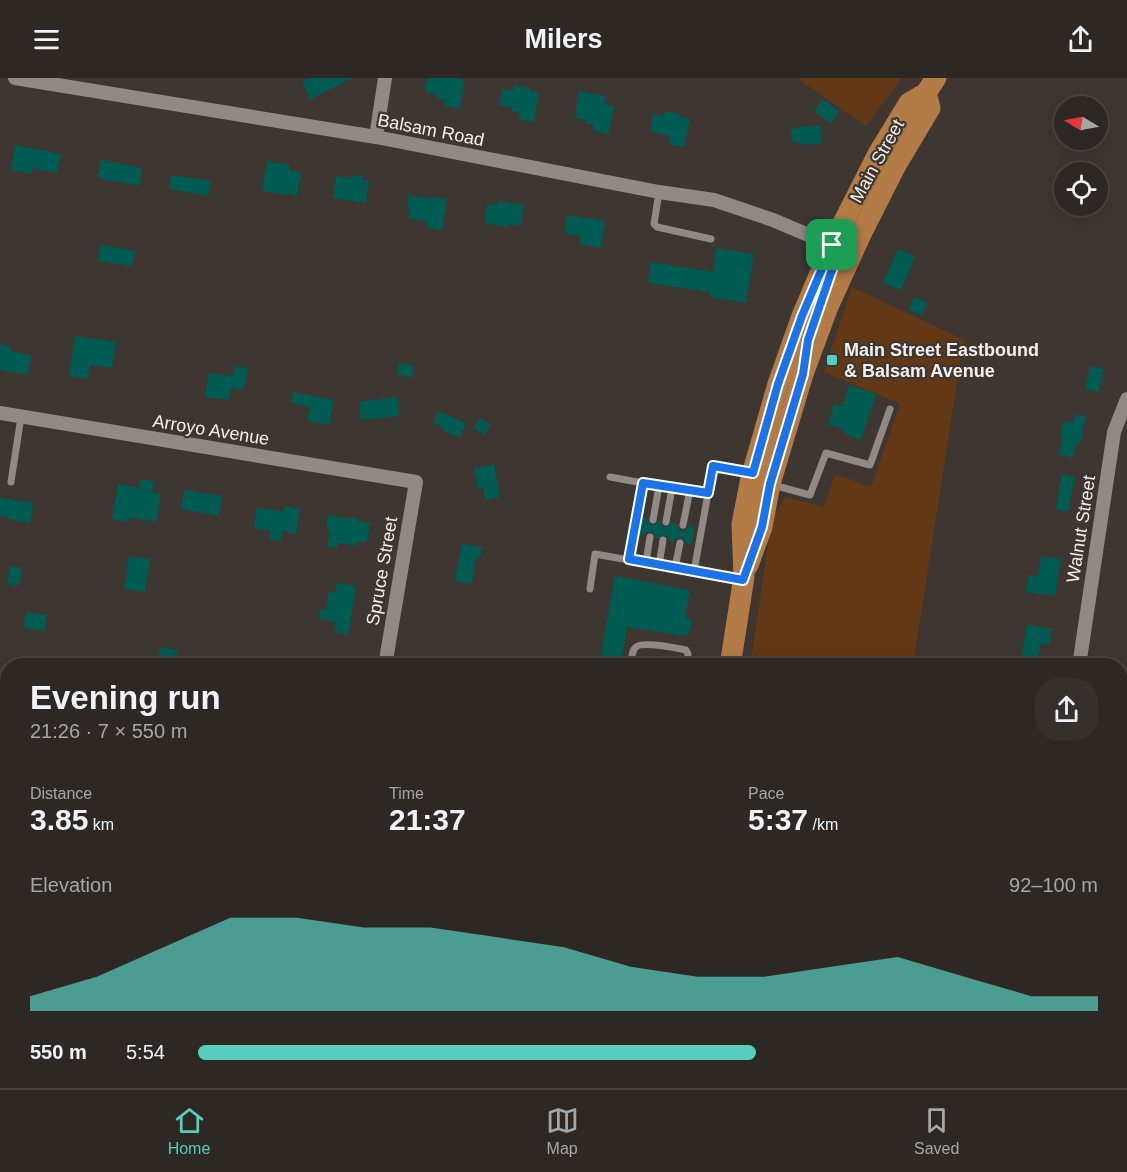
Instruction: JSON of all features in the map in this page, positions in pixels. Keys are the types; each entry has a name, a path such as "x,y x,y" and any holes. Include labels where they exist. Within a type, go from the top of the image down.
{"main road":[{"name":"Main Street","path":"731,658 743,580 762,527 761,478 778,384 802,316 832,245 878,154 909,103 931,86"},
{"name":"Main Street","path":"761,478 827,309 862,232 895,167 930,108 931,86"},
{"path":"803,374 808,340 834,264 835,255 832,245"}],"street":[{"name":"Balsam Road","path":"16,78 376,137 659,192 714,200 773,220 832,245"},
{"path":"376,137 385,78"},
{"name":"Walnut Street","path":"1080,658 1114,432 1127,399"},
{"name":"Arroyo Avenue","path":"0,413 416,482"},
{"name":"Spruce Street","path":"385,658 416,482"}],"lane":[{"path":"659,192 654,224 657,227 711,238"},
{"path":"694,571 713,466 761,478 810,495 826,453 870,465 890,410"},
{"path":"11,482 21,417"},
{"path":"610,477 708,493"},
{"path":"629,559 643,483"},
{"path":"653,520 659,486"},
{"path":"666,522 672,488"},
{"path":"683,525 690,490"},
{"path":"646,562 650,537"},
{"path":"659,565 663,540"},
{"path":"675,568 680,543"},
{"path":"590,589 595,554 743,580"},
{"path":"633,658 635,647 639,644 686,650 688,658"}],"shaded area":[{"path":"797,78 902,78 866,126"},
{"path":"852,287 966,341 962,350 914,658 751,658 772,520 785,497 824,507 835,474 871,487 900,404 824,372"}],"building":[{"path":"310,78 352,78 310,100 302,82"},
{"path":"427,78 464,80 460,109 444,106 445,100 436,98 437,94 425,92"},
{"path":"514,85 530,88 530,91 539,93 534,122 518,119 519,112 511,111 512,107 499,105 502,89 513,91"},
{"path":"579,91 606,96 604,104 614,106 609,134 593,131 594,125 586,124 586,120 575,118"},
{"path":"823,99 839,112 831,124 814,111"},
{"path":"665,111 681,114 680,117 690,119 684,147 669,144 670,136 650,132 653,114 664,116"},
{"path":"821,125 822,143 799,145 799,142 792,142 791,128"},
{"path":"15,145 61,154 57,173 32,168 31,174 11,170"},
{"path":"101,160 142,168 139,186 98,178"},
{"path":"267,161 290,165 289,170 301,172 297,196 262,191"},
{"path":"172,175 211,181 208,196 169,189"},
{"path":"351,175 363,176 362,180 369,181 366,203 333,198 336,176 351,178"},
{"path":"409,195 447,199 442,230 427,228 428,222 408,218"},
{"path":"498,201 524,205 521,226 508,224 507,227 484,223 487,204 497,205"},
{"path":"567,215 605,221 601,248 579,244 581,236 564,233"},
{"path":"101,245 135,251 132,266 98,261"},
{"path":"716,248 754,254 746,303 710,297 710,292 648,283 651,262 713,272"},
{"path":"898,249 915,256 901,290 883,283"},
{"path":"914,297 928,302 922,315 909,310"},
{"path":"75,336 116,342 112,368 90,365 88,379 69,376"},
{"path":"0,344 11,347 10,351 31,355 28,375 0,370"},
{"path":"399,363 414,366 412,378 396,374"},
{"path":"235,366 248,368 244,390 231,388 229,400 205,397 209,373 234,376"},
{"path":"1090,366 1104,369 1099,392 1085,389"},
{"path":"849,385 876,394 861,440 828,424 834,404 842,407"},
{"path":"293,392 334,400 329,425 307,421 310,407 291,403"},
{"path":"397,397 399,416 361,420 359,402"},
{"path":"438,411 466,423 460,438 443,431 444,428 433,423"},
{"path":"1075,414 1086,416 1080,444 1076,443 1073,458 1059,455 1063,438 1060,438 1063,421 1073,423"},
{"path":"480,418 491,425 485,435 474,428"},
{"path":"494,464 500,497 485,500 483,488 478,489 474,468"},
{"path":"1062,474 1075,477 1068,512 1056,509"},
{"path":"140,479 154,481 152,492 161,494 156,522 129,517 128,522 112,519 118,484 139,488"},
{"path":"184,490 222,496 219,516 181,509"},
{"path":"0,498 33,503 30,523 0,516"},
{"path":"285,506 300,509 296,534 282,531 281,541 269,539 271,531 254,528 257,507 284,512"},
{"path":"328,515 349,519 350,517 358,518 358,521 370,523 367,542 358,541 357,546 338,543 337,548 327,547 330,530 326,530"},
{"path":"642,518 647,519 651,525 659,521 664,527 668,527 671,523 677,524 682,531 688,526 695,528 691,545 686,544 681,537 674,542 669,541 664,535 660,535 658,539 655,538 655,534 651,532 647,532 644,536 639,535"},
{"path":"462,544 482,547 480,558 476,557 472,584 455,581"},
{"path":"129,556 150,559 145,592 124,589"},
{"path":"1041,556 1061,559 1055,596 1026,592 1029,575 1038,576"},
{"path":"10,566 22,568 19,586 7,584"},
{"path":"615,576 690,590 685,618 692,619 690,632 685,636 627,627 622,658 600,658"},
{"path":"336,583 356,586 348,635 334,632 336,622 319,619 321,609 326,610 329,592 335,593"},
{"path":"26,612 47,615 45,631 24,628"},
{"path":"1027,625 1052,629 1049,645 1041,643 1038,658 1021,658"},
{"path":"160,647 178,650 176,658 158,658"}],"place":[{"name":"Main Street Eastbound & Balsam Avenue","path":"832,360"}],"route":[{"path":"832,245 835,255 834,264 808,340 803,374 770,484 762,527 743,580 629,559 643,483 708,493 713,466 753,473 778,384 802,316 832,245"}]}
